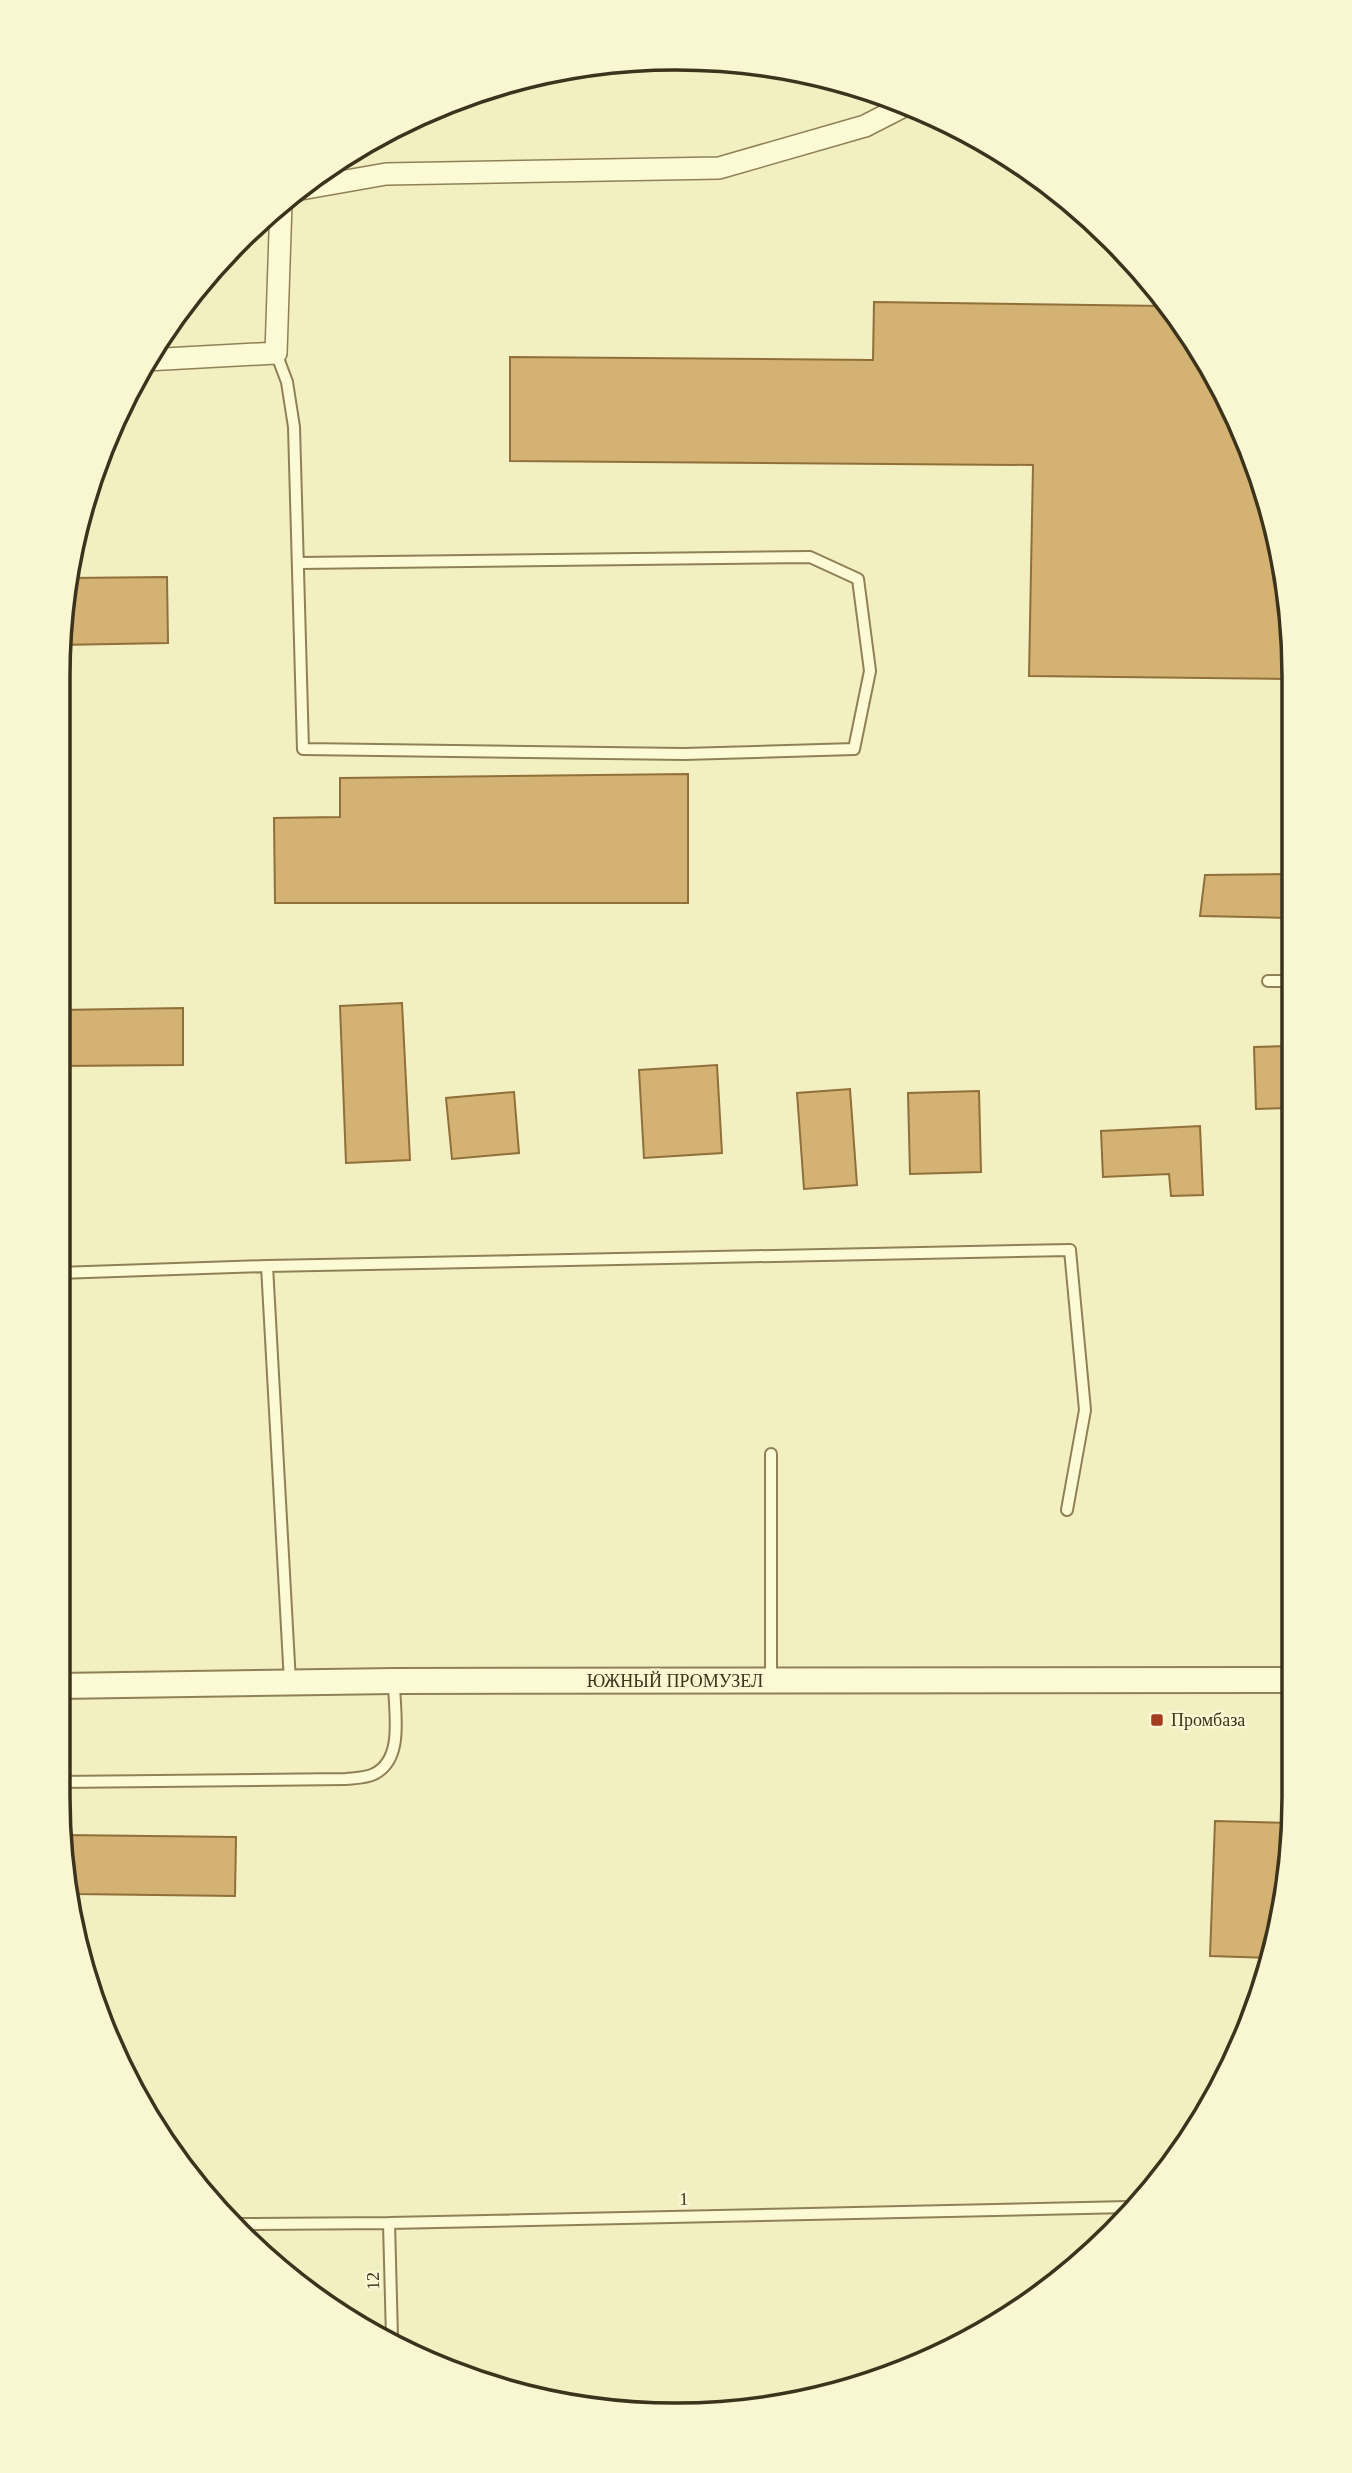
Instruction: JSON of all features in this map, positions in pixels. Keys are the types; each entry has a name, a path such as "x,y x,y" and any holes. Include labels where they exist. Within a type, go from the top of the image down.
{"street":[{"path":"320,186 386,174 719,168 865,126 894,111"},
{"path":"159,359 276,353 281,216"},
{"name":"ЮЖНЫЙ ПРОМУЗЕЛ","path":"70,1686 394,1681 1282,1680"}],"lane":[{"path":"276,353 287,382 294,426 303,749 684,754 854,749 870,671 858,579 810,557 299,563"},
{"path":"1268,981 1282,981"},
{"path":"70,1273 267,1266 1070,1250 1085,1410 1067,1510"},
{"path":"267,1266 290,1682"},
{"path":"771,1454 771,1681"},
{"path":"70,1783 346,1779 372,1775 386,1766 393,1753 394,1681"},
{"name":"1","path":"245,2224 1123,2207"},
{"name":"12","path":"389,2223 392,2332"}],"building":[{"path":"874,302 1156,306 1180,339 1220,408 1250,481 1277,597 1282,679 1029,676 1033,465 510,461 510,357 873,360"},
{"path":"167,577 168,643 71,645 78,578"},
{"path":"688,774 688,903 275,903 274,818 340,817 340,778"},
{"path":"1282,874 1282,918 1200,916 1205,875"},
{"path":"402,1003 410,1160 346,1163 340,1006"},
{"path":"183,1008 183,1065 70,1066 70,1010"},
{"path":"1282,1046 1282,1108 1256,1109 1254,1047"},
{"path":"717,1065 722,1153 644,1158 639,1070"},
{"path":"850,1089 857,1185 804,1189 797,1093"},
{"path":"979,1091 981,1172 910,1174 908,1093"},
{"path":"514,1092 519,1153 452,1159 446,1098"},
{"path":"1200,1126 1203,1195 1171,1196 1169,1174 1103,1177 1101,1131"},
{"path":"1215,1821 1281,1823 1277,1876 1260,1958 1210,1956"},
{"path":"71,1835 236,1837 235,1896 78,1894"}],"place":[{"name":"Промбаза","path":"1157,1720"}]}
